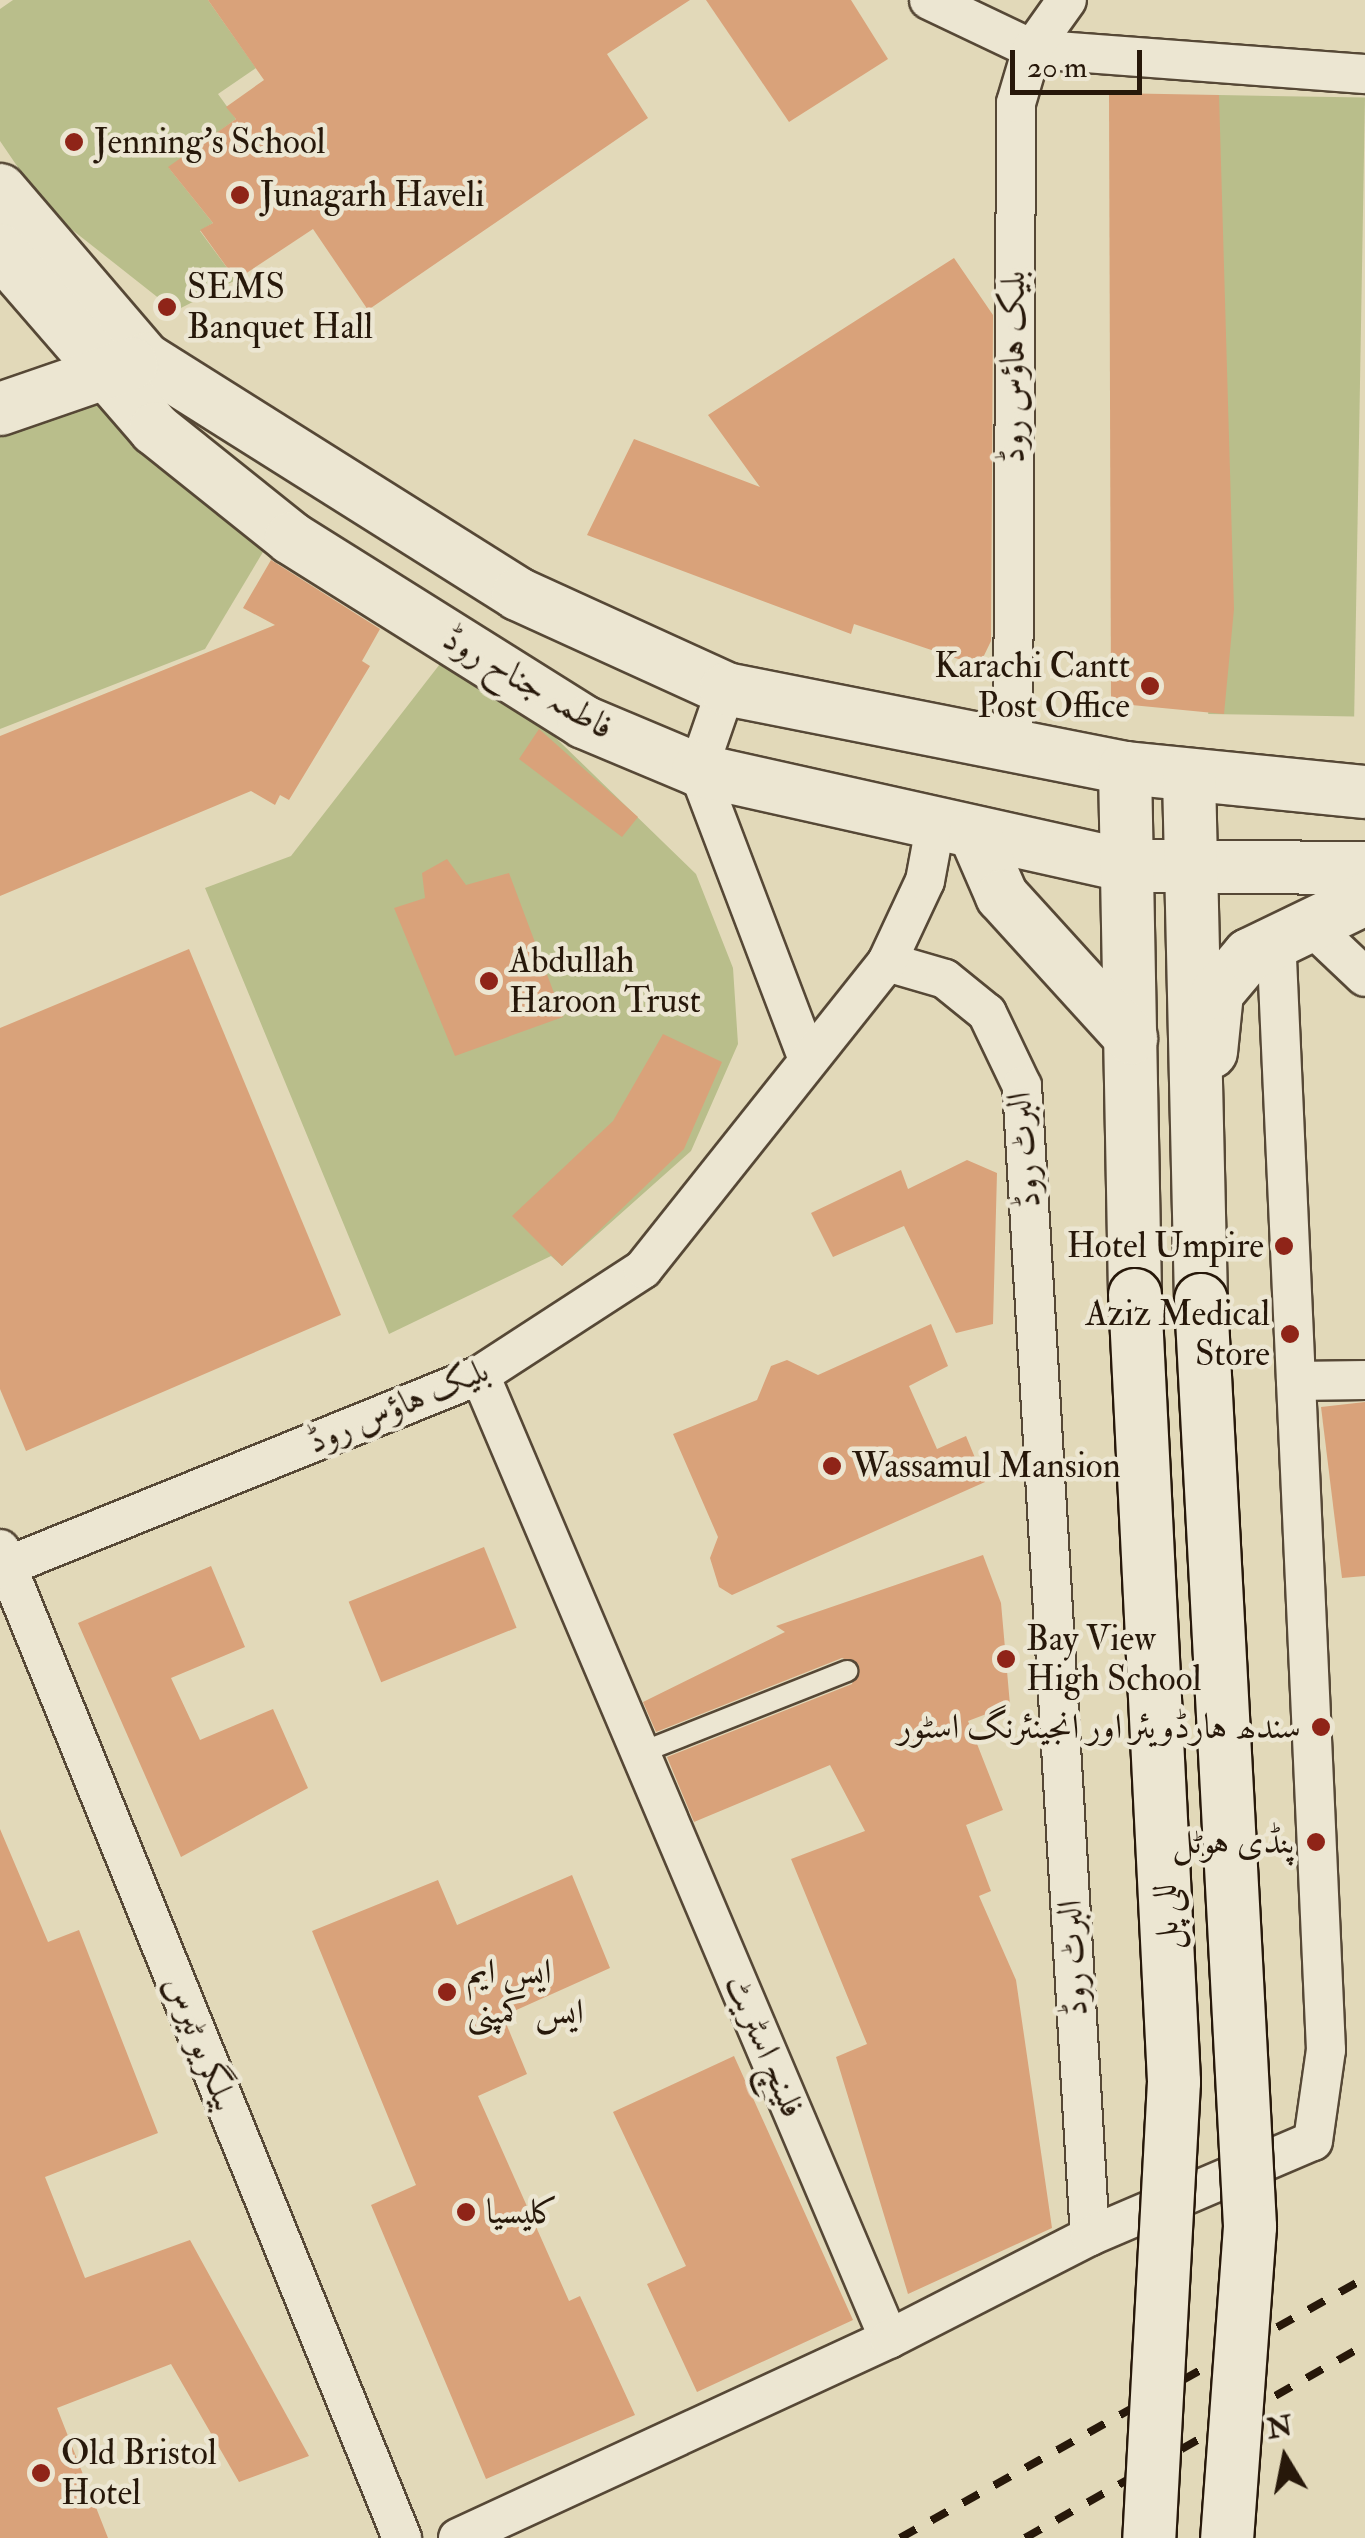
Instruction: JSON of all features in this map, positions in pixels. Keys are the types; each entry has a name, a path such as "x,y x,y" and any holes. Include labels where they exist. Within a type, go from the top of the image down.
{"main road":[{"name":"فاطمہ جناح روڈ","path":"0,190 124,366 155,429 292,538 584,722 698,770 955,831 1127,866 1365,868"},
{"name":"فاطمہ جناح روڈ","path":"0,250 124,366 518,594 726,689 1125,768 1365,792"},
{"path":"0,409 124,366"},
{"name":"للی پل","path":"1125,768 1135,1295 1174,2082 1149,2538"},
{"path":"1189,776 1184,864 1196,1221"},
{"path":"955,831 1002,896 1131,1038"},
{"path":"1196,1221 1217,993 1291,930 1365,899"},
{"name":"للی پل","path":"1196,1221 1250,2227 1227,2538"}],"street":[{"path":"929,0 1032,48 1365,74"},
{"name":"بلیک ہاؤس روڈ","path":"1013,748 1016,103 1032,48 1067,0"},
{"path":"726,689 698,770 807,1058"},
{"name":"بلیک ہاؤس روڈ","path":"2,1561 480,1376 643,1269 807,1058 888,962 926,881 955,831"},
{"path":"1291,930 1365,977"},
{"path":"458,2538 890,2339 1090,2236 1313,2141 1324,2118 1296,1381 1291,930"},
{"name":"البرٹ روڈ","path":"888,962 946,979 970,998 1008,1043 1022,1086 1090,2236"},
{"name":"فلینچ اسٹریٹ","path":"480,1376 890,2339"},
{"path":"1296,1381 1365,1380"},
{"name":"بیلگریو ٹیرس","path":"2,1561 402,2538"}],"lane":[{"path":"640,1752 848,1671"}],"green space":[{"name":"Jenning's School","path":"13,0 208,0 256,68 218,94 236,119 169,168 213,223 200,231 236,280 175,311 47,210 0,141 0,9"},
{"path":"1219,95 1365,98 1354,716 1208,714"},
{"path":"103,374 278,527 205,649 0,729 0,410"},
{"path":"457,642 696,874 733,968 738,1044 691,1151 562,1266 551,1256 389,1334 205,888 291,856"}],"building":[{"path":"208,0 690,0 607,54 648,118 368,310 313,229 236,280 200,230 213,223 168,167 236,119 226,107 264,80"},
{"path":"706,0 851,0 888,59 789,122"},
{"path":"1109,93 1219,95 1234,609 1224,714 1111,703"},
{"path":"954,258 993,315 991,641 979,666 854,624 851,634 587,535 634,439 760,487 708,415"},
{"path":"271,560 380,629 362,661 370,666 289,800 280,795 275,805 251,791 0,896 0,736 275,625 243,608"},
{"path":"539,729 638,817 622,837 519,759"},
{"name":"Abdullah Haroon Trust","path":"447,859 466,885 509,873 563,1017 455,1056 394,908 425,898 422,873"},
{"path":"189,949 341,1315 26,1451 0,1389 0,1028"},
{"path":"663,1034 722,1062 684,1149 562,1266 512,1216 613,1121"},
{"path":"967,1160 997,1173 993,1324 956,1333 904,1226 833,1257 811,1213 901,1170 908,1189"},
{"name":"Wassamul Mansion","path":"931,1324 948,1366 909,1386 937,1449 966,1436 985,1482 732,1595 719,1587 710,1558 718,1537 673,1434 757,1400 771,1366 787,1360 818,1375"},
{"path":"1365,1402 1365,1576 1342,1578 1321,1407"},
{"path":"484,1547 517,1628 381,1682 349,1602"},
{"path":"983,1555 1001,1603 1010,1705 968,1721 1003,1810 966,1825 991,1891 979,1896 1016,1980 1052,2228 908,2294 836,2057 867,2044 791,1859 865,1831 830,1765 694,1822 667,1757 852,1684 859,1665 842,1658 656,1732 643,1702 785,1632 776,1626"},
{"path":"211,1566 245,1647 171,1678 200,1740 273,1709 308,1788 181,1857 78,1623"},
{"path":"0,1829 48,1942 79,1930 158,2133 45,2177 85,2278 190,2240 309,2456 239,2482 171,2364 57,2408 108,2538 0,2538"},
{"path":"572,1875 610,1968 503,2016 527,2074 478,2096 569,2301 580,2296 635,2415 486,2479 371,2205 416,2185 312,1931 438,1880 457,1925"},
{"path":"734,2056 853,2320 697,2392 647,2284 686,2266 613,2112"}],"railway":[{"path":"900,2538 1365,2278"},
{"path":"1025,2538 1365,2345"}],"place":[{"name":"Jenning's School","path":"74,142"},
{"name":"Junagarh Haveli","path":"240,195"},
{"name":"SEMS Banquet Hall","path":"167,307"},
{"name":"Karachi Cantt Post Office","path":"1150,686"},
{"name":"Abdullah Haroon Trust","path":"489,981"},
{"name":"Hotel Umpire","path":"1284,1246"},
{"name":"Aziz Medical Store","path":"1290,1334"},
{"name":"Wassamul Mansion","path":"832,1466"},
{"name":"Bay View High School","path":"1006,1659"},
{"name":"سندھ ہارڈویئر اور انجینئرنگ اسٹور","path":"1321,1727"},
{"name":"پنڈی ہوٹل","path":"1316,1842"},
{"name":"ایس ایم ایس کمپنی","path":"447,1992"},
{"name":"کلیسیا","path":"466,2212"},
{"name":"Old Bristol Hotel","path":"41,2473"}]}
